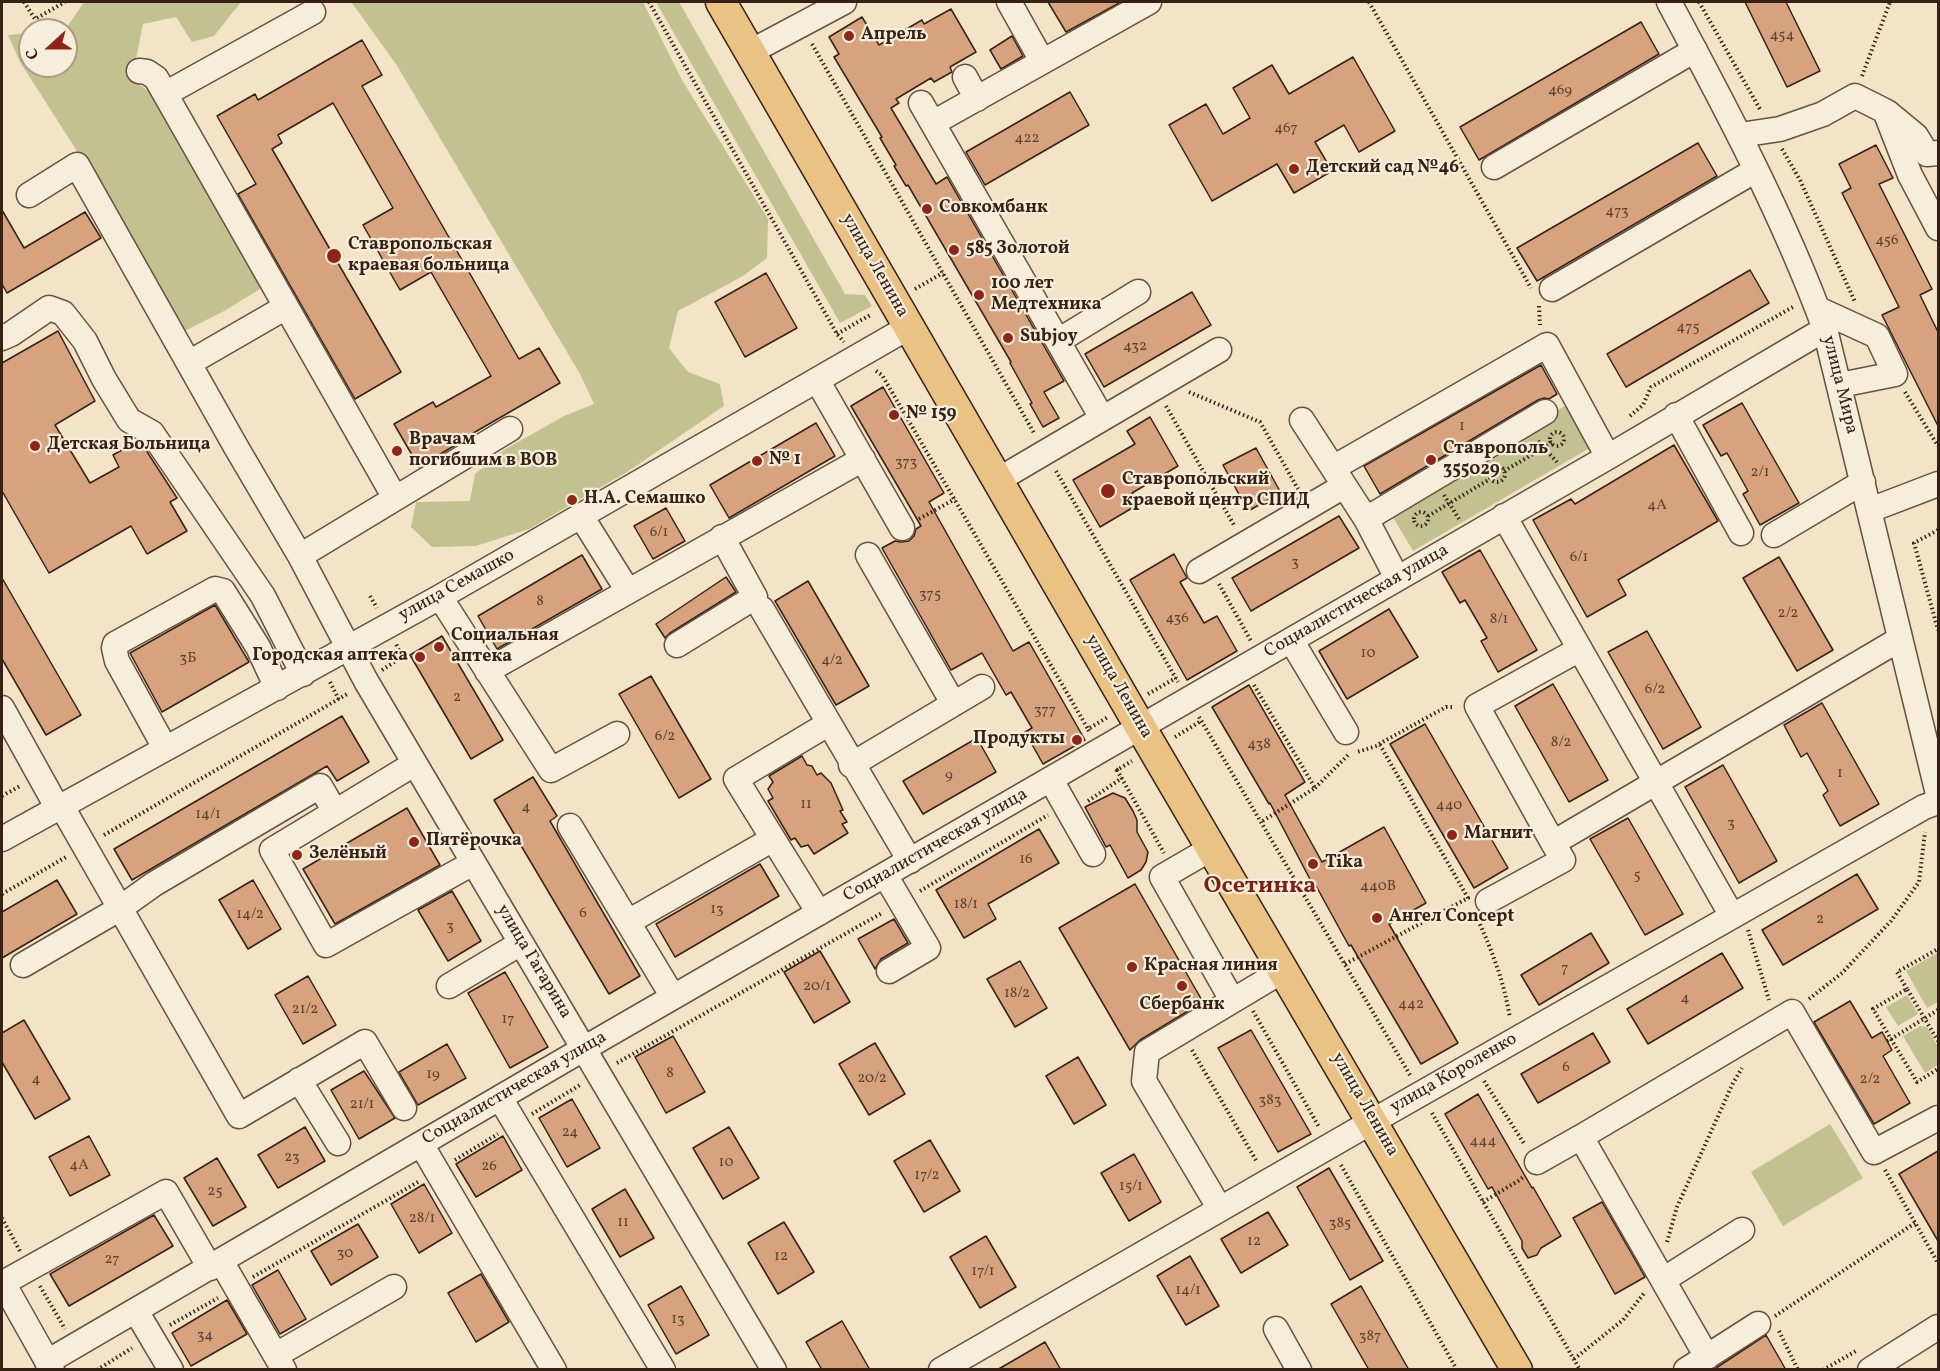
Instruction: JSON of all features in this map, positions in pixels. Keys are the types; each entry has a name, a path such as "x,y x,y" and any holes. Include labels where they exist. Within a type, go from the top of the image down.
{"main road":[{"name":"улица Ленина","path":"721,2 1141,728 1517,1370"}],"street":[{"path":"750,52 844,2"},
{"path":"1009,2 1042,61"},
{"name":"улица Мира","path":"1669,2 1740,135 1809,285 1821,319 1840,385 1870,510 1934,801"},
{"path":"933,123 1144,3"},
{"path":"165,94 313,12"},
{"path":"1494,167 1695,50"},
{"path":"139,71 147,72 156,78 395,498"},
{"path":"964,77 977,99"},
{"path":"1740,135 1772,130 1823,114 1855,96 1885,111 1916,136 1927,154 1938,153"},
{"path":"921,103 1102,417"},
{"path":"1885,111 1910,175 1938,228"},
{"name":"улица Гагарина","path":"29,195 77,165 300,556 366,681 414,764 585,1048 774,1370"},
{"path":"1542,296 1756,170"},
{"path":"1058,341 1138,292"},
{"path":"189,363 286,307"},
{"path":"2,338 50,308 63,313 85,341 104,379 129,420 152,433 263,596 303,674"},
{"path":"1821,319 1876,336 1895,374 1840,385"},
{"name":"Социалистическая улица","path":"50,1366 215,1264 585,1048 1608,457 1821,319"},
{"name":"улица Семашко","path":"2,839 440,597 909,327"},
{"path":"1207,575 1245,544 1308,507 1339,477 1547,345 1608,457"},
{"path":"998,480 1219,350"},
{"path":"818,380 902,528"},
{"path":"1366,519 1545,412"},
{"path":"1676,415 1741,533"},
{"path":"1302,420 1366,519 1397,578"},
{"path":"300,556 510,429"},
{"path":"487,671 863,459"},
{"path":"1774,535 1863,482"},
{"path":"1870,510 1938,484"},
{"path":"581,516 628,591"},
{"path":"1504,516 1656,783 1740,923"},
{"path":"677,645 754,597 722,537"},
{"path":"868,555 953,703"},
{"path":"165,748 117,661 114,648 116,644 215,589 223,591 258,647 277,688"},
{"path":"440,597 551,770 616,734"},
{"path":"762,609 851,765 910,861"},
{"path":"1553,843 1900,639"},
{"path":"1291,640 1346,732"},
{"path":"1476,905 1563,860 1477,706 1580,649"},
{"path":"851,765 982,687"},
{"path":"2,708 239,1116 364,1042 404,1108"},
{"path":"819,913 736,779 828,724"},
{"path":"414,764 273,850 326,945 473,863"},
{"path":"1051,780 1093,854"},
{"path":"23,965 320,786 335,812"},
{"name":"улица Короленко","path":"941,1370 1330,1145 1740,923 1934,801"},
{"path":"570,825 673,997"},
{"path":"628,922 773,839"},
{"path":"1212,848 1168,874 1238,997"},
{"path":"885,875 928,948 889,971"},
{"path":"449,986 521,943"},
{"path":"1220,1209 1144,1081 1147,1052 1284,970"},
{"path":"1537,1162 1792,1012 1874,1152 1938,1118"},
{"path":"299,1080 338,1143"},
{"path":"500,1098 663,1370"},
{"path":"1581,1137 1707,1357"},
{"path":"421,1144 554,1370"},
{"path":"50,1366 2,1282 166,1192 280,1362 394,1287"},
{"path":"1661,1276 1742,1230"},
{"path":"136,1311 171,1370"},
{"path":"1686,1370 1765,1321"},
{"path":"1870,1370 1938,1328"},
{"path":"1276,1329 1299,1370"}],"path":[{"path":"24,2 35,19 65,2"},
{"path":"1369,2 1542,296 1542,348"},
{"path":"1699,2 1800,180 1852,298 1858,306"},
{"path":"1855,96 1890,2"},
{"path":"1158,384 1198,395 1260,422 1308,507"},
{"path":"1158,384 1245,544"},
{"path":"1504,471 1552,443"},
{"path":"1494,466 1499,466 1504,471 1501,482 1490,479 1489,472 1494,466"},
{"path":"1428,516 1490,479"},
{"path":"1938,530 1914,543 1938,630"},
{"path":"1207,575 1252,643"},
{"path":"2,894 339,700 402,657 388,625 370,596"},
{"path":"1249,677 1315,788"},
{"path":"1373,747 1446,707 1477,706"},
{"path":"1261,822 1315,788 1348,754 1380,745 1476,905 1506,995 1511,1028"},
{"path":"1117,770 1168,874"},
{"path":"1792,1012 1842,973 1891,921 1919,882 1926,828 1934,801"},
{"path":"1344,964 1476,905"},
{"path":"1740,923 1773,1014 1765,1028"},
{"path":"1938,949 1897,972 1938,1041"},
{"path":"1907,989 1873,1009 1889,1040 1917,1082 1938,1069"},
{"path":"1238,997 1330,1145 1457,1370"},
{"path":"1889,1040 1938,1011"},
{"path":"1181,1031 1268,1181"},
{"path":"1574,1359 1623,1320 1661,1276 1677,1207 1733,1083 1744,1065"},
{"path":"1483,1079 1537,1162 1518,1181 1483,1202"},
{"path":"1874,1152 1938,1263"},
{"path":"1798,1370 1765,1321 1915,1223"}],"green space":[{"path":"84,2 241,2 214,36 192,42 176,17 143,24 132,79 151,93 261,283 260,289 179,334 75,148 30,78 78,78 78,18 73,18"},
{"path":"643,2 682,80 768,219 767,258 743,276 678,311 669,348 688,372 720,384 724,406 627,472 529,529 476,546 432,547 411,527 416,502 470,501 475,474 504,450 564,416 594,404 580,374 396,64 352,3"},
{"path":"656,2 679,2 845,294 865,295 872,306 840,323"},
{"path":"18,34 18,58 8,35"},
{"path":"1570,403 1595,445 1413,551 1388,509"},
{"path":"1937,953 1938,1002 1927,1008 1906,971"},
{"path":"1907,995 1918,1014 1898,1026 1886,1007"},
{"path":"1920,1026 1927,1027 1938,1047 1938,1065 1925,1073 1903,1036"},
{"path":"1830,1124 1863,1178 1783,1226 1751,1172"}],"building":[{"path":"1048,2 1121,2 1066,32"},
{"path":"1745,2 1786,2 1820,71 1787,87"},
{"path":"951,9 976,52 950,67 952,72 934,82 931,78 896,99 899,103 891,108 936,184 947,177 1064,381 1044,392 1059,418 1043,427 1011,362 908,185 906,186 894,166 896,165 880,138 882,137 834,57 839,54 829,37 862,17 879,45 922,20 924,24"},
{"path":"1641,22 1659,54 1479,160 1460,127"},
{"path":"1012,36 1023,56 1001,69 990,50"},
{"path":"362,40 382,75 362,86 519,359 539,348 560,383 419,467 394,424 433,402 436,407 491,376 431,272 400,290 363,225 393,208 333,103 278,135 282,143 272,149 401,372 355,399 238,194 256,184 217,116 255,94 258,100"},
{"path":"1353,57 1395,131 1359,152 1344,125 1315,142 1332,171 1294,193 1277,164 1212,201 1169,125 1206,104 1223,134 1250,118 1233,88 1272,65 1289,94"},
{"path":"1070,92 1089,125 985,185 966,152"},
{"path":"1698,143 1717,176 1537,281 1517,248"},
{"path":"1876,145 1893,178 1879,184 1932,289 1920,295 1938,332 1938,426 1882,315 1899,307 1842,193 1851,188 1839,164"},
{"path":"2,210 24,248 85,212 101,238 7,293 2,284"},
{"path":"1750,270 1769,303 1626,387 1607,354"},
{"path":"766,273 797,328 745,357 715,302"},
{"path":"1192,292 1211,325 1104,387 1085,354"},
{"name":"Детская Больница","path":"58,331 95,401 55,425 90,483 119,467 113,455 138,441 177,498 170,502 187,531 147,554 131,526 49,573 2,491 2,363"},
{"path":"1541,365 1557,394 1549,399 1538,400 1380,494 1364,466"},
{"path":"883,387 944,493 929,502 1013,651 1029,642 1085,740 1043,764 1025,732 1032,728 1011,692 1006,695 982,653 951,670 882,548 895,541 909,541 916,529 921,526 851,406"},
{"path":"1742,403 1799,503 1760,525 1743,494 1748,491 1727,453 1721,456 1703,425"},
{"path":"1150,417 1178,466 1132,493 1139,504 1100,527 1073,480 1135,444 1127,431"},
{"path":"816,423 835,456 729,518 710,485"},
{"path":"1674,445 1718,521 1618,580 1626,595 1587,617 1533,520 1571,499 1575,504"},
{"path":"1256,448 1281,493 1248,511 1223,465"},
{"path":"666,508 685,541 653,559 634,526"},
{"path":"1339,516 1359,548 1251,611 1232,578"},
{"path":"1480,550 1537,650 1498,672 1481,641 1487,638 1465,600 1460,603 1442,572"},
{"path":"1174,554 1187,578 1180,582 1204,623 1217,616 1237,651 1187,680 1130,580"},
{"path":"582,555 602,589 497,649 478,616"},
{"path":"1779,557 1833,650 1797,671 1743,578"},
{"path":"726,577 736,592 665,638 656,624"},
{"path":"2,578 81,715 46,735 2,659"},
{"path":"808,581 869,686 836,705 775,601"},
{"path":"215,605 249,662 162,712 130,653"},
{"path":"1389,609 1418,657 1347,699 1319,651"},
{"path":"1647,631 1701,727 1663,749 1608,652"},
{"path":"442,636 503,740 471,759 410,655"},
{"path":"651,676 711,779 679,798 619,694"},
{"path":"1553,684 1608,780 1569,802 1515,706"},
{"path":"1249,685 1305,782 1285,795 1322,862 1384,827 1426,903 1389,924 1458,1043 1421,1064 1351,945 1349,946 1315,884 1313,885 1270,803 1212,707"},
{"path":"1822,703 1879,804 1840,826 1823,795 1828,791 1807,753 1801,757 1784,725"},
{"path":"342,716 369,762 337,781 327,766 132,880 114,849"},
{"path":"1425,724 1508,868 1474,888 1390,744"},
{"path":"977,738 996,772 923,814 903,781"},
{"path":"802,756 817,775 821,773 831,783 843,810 840,811 847,822 842,824 848,833 814,854 808,845 801,847 795,838 791,840 768,801 773,798 768,789 773,782 769,776"},
{"path":"1723,765 1777,861 1739,883 1685,787"},
{"path":"533,777 557,816 550,821 640,976 609,994 494,800"},
{"path":"1113,793 1125,798 1133,811 1137,820 1137,832 1148,852 1141,870 1128,878 1110,845 1106,847 1085,807"},
{"path":"407,808 440,865 335,924 303,869"},
{"path":"1628,818 1683,914 1645,935 1590,839"},
{"path":"1039,829 1059,863 988,904 996,919 964,938 936,890"},
{"path":"760,864 779,896 675,957 656,924"},
{"path":"1857,874 1878,909 1783,965 1762,930"},
{"path":"57,880 77,914 2,958 2,912"},
{"path":"253,880 281,929 248,949 219,900"},
{"name":"Красная линия","path":"1135,884 1203,1002 1140,1040 1130,1050 1059,928"},
{"path":"452,891 481,941 448,961 418,910"},
{"path":"894,919 908,943 881,959 875,969 858,939"},
{"path":"1591,933 1609,963 1539,1005 1521,975"},
{"path":"820,951 850,1002 814,1023 784,972"},
{"path":"1722,953 1743,988 1648,1044 1627,1009"},
{"path":"1020,961 1047,1008 1015,1027 987,979"},
{"path":"505,972 548,1047 510,1068 468,993"},
{"path":"308,976 336,1025 303,1044 275,995"},
{"path":"1850,1001 1872,1038 1882,1032 1892,1050 1883,1056 1910,1103 1874,1124 1814,1022"},
{"path":"24,1020 70,1099 35,1119 2,1062 2,1033"},
{"path":"1251,1030 1311,1134 1278,1152 1218,1048"},
{"path":"1593,1033 1610,1062 1538,1103 1521,1074"},
{"path":"673,1036 705,1092 666,1113 635,1057"},
{"path":"875,1043 905,1094 869,1115 839,1064"},
{"path":"447,1044 466,1078 418,1105 399,1072"},
{"path":"1078,1057 1106,1105 1074,1124 1046,1076"},
{"path":"364,1071 395,1118 359,1139 331,1090"},
{"path":"1478,1094 1561,1236 1541,1248 1537,1255 1528,1258 1522,1248 1522,1241 1492,1187 1488,1189 1445,1114"},
{"path":"572,1099 600,1148 567,1167 539,1118"},
{"path":"305,1127 325,1161 278,1188 258,1155"},
{"path":"729,1127 759,1178 723,1199 693,1148"},
{"path":"89,1136 110,1175 70,1196 49,1157"},
{"path":"503,1136 522,1170 476,1197 456,1164"},
{"path":"930,1140 960,1191 924,1212 894,1161"},
{"path":"1938,1151 1938,1241 1899,1174"},
{"path":"1134,1154 1161,1202 1129,1221 1101,1173"},
{"path":"217,1158 246,1207 213,1226 184,1178"},
{"path":"1329,1168 1383,1261 1350,1280 1297,1187"},
{"path":"424,1184 452,1233 419,1253 391,1204"},
{"path":"625,1189 654,1238 620,1257 592,1209"},
{"path":"1602,1202 1645,1277 1615,1294 1573,1218"},
{"path":"1268,1212 1288,1245 1241,1273 1221,1239"},
{"path":"154,1215 173,1246 69,1306 50,1274"},
{"path":"784,1222 814,1272 778,1294 748,1243"},
{"path":"358,1224 378,1257 331,1285 311,1251"},
{"path":"986,1236 1016,1287 980,1308 950,1257"},
{"path":"1190,1256 1219,1306 1186,1325 1157,1276"},
{"path":"278,1270 306,1319 280,1334 252,1285"},
{"path":"481,1274 509,1322 476,1342 448,1293"},
{"path":"681,1286 709,1335 676,1354 648,1305"},
{"path":"1361,1286 1409,1370 1369,1370 1331,1304"},
{"path":"227,1300 247,1334 191,1366 172,1333"},
{"path":"842,1321 870,1370 822,1370 806,1342"},
{"path":"1766,1335 1786,1370 1714,1370 1716,1368"},
{"path":"1045,1342 1061,1370 997,1370"}],"place":[{"name":"Апрель","path":"849,36"},
{"name":"Детский сад №46","path":"1294,169"},
{"name":"Совкомбанк","path":"927,209"},
{"name":"585 Золотой","path":"954,250"},
{"name":"Ставропольская краевая больница","path":"334,256"},
{"name":"100 лет Медтехника","path":"979,295"},
{"name":"Subjoy","path":"1008,338"},
{"name":"№ 159","path":"894,415"},
{"name":"Детская Больница","path":"35,446"},
{"name":"Врачам погибшим в ВОВ","path":"397,451"},
{"name":"Ставрополь 355029","path":"1431,460"},
{"name":"№ 1","path":"757,461"},
{"name":"Ставропольский краевой центр СПИД","path":"1108,491"},
{"name":"Н.А. Семашко","path":"572,500"},
{"name":"Социальная аптека","path":"439,647"},
{"name":"Городская аптека","path":"420,657"},
{"name":"Продукты","path":"1077,740"},
{"name":"Магнит","path":"1452,835"},
{"name":"Пятёрочка","path":"414,842"},
{"name":"Зелёный","path":"297,855"},
{"name":"Tika","path":"1313,864"},
{"name":"Ангел Concept","path":"1377,918"},
{"name":"Красная линия","path":"1132,967"},
{"name":"Сбербанк","path":"1182,986"}],"district":[{"name":"Осетинка","path":"1260,888"}]}
